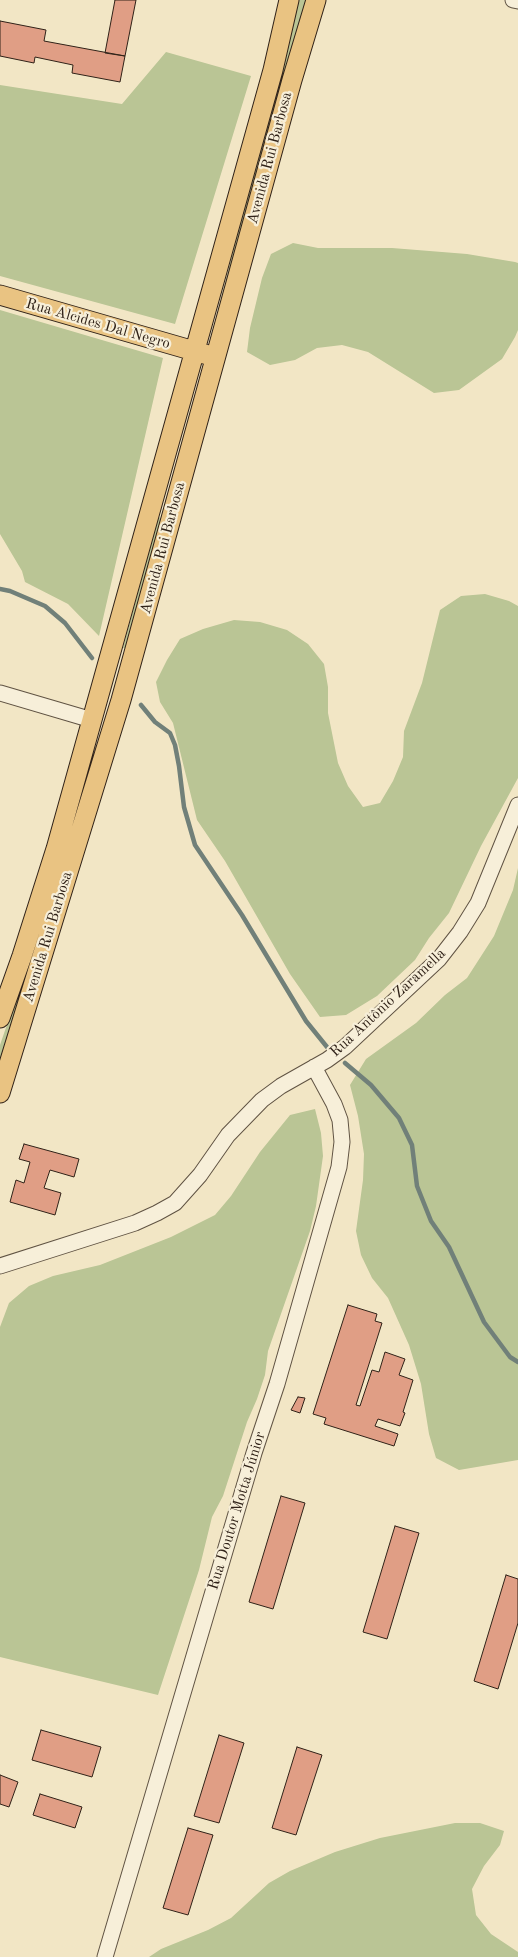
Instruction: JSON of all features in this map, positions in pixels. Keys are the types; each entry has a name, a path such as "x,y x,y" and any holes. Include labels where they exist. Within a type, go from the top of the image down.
{"main road":[{"name":"Avenida Rui Barbosa","path":"0,1018 44,889 100,694 274,70 289,0"},
{"name":"Avenida Rui Barbosa","path":"0,1093 121,700 292,80 316,0"},
{"name":"Rua Alcides Dal Negro","path":"0,295 215,358"}],"street":[{"path":"513,0 518,1"},
{"path":"0,692 92,720"},
{"name":"Rua Antônio Zaramella","path":"0,1266 135,1223 175,1203 191,1186 228,1134 245,1116 281,1086 340,1051 439,959 460,932 478,903 518,805"},
{"name":"Rua Doutor Motta Júnior","path":"104,1957 254,1453 277,1384 339,1167 342,1142 340,1120 334,1104 314,1067"}],"green space":[{"path":"298,0 307,0 224,316 217,314"},
{"path":"166,52 251,76 175,324 0,276 0,85 122,104"},
{"path":"293,243 318,248 392,248 467,254 518,263 518,330 502,359 459,390 434,393 368,352 342,345 317,348 295,360 270,365 247,352 250,328 262,278 271,254"},
{"path":"0,310 163,358 99,636 68,604 25,582 22,571 0,534"},
{"path":"158,517 167,520 129,649 123,648"},
{"path":"485,594 509,601 518,606 518,778 481,846 449,913 429,938 415,960 377,996 346,1015 320,1017 290,974 225,861 197,820 173,723 160,702 156,682 180,639 203,629 234,620 260,622 287,630 308,644 324,664 328,687 328,713 338,763 348,786 363,807 380,803 393,781 403,757 404,731 422,683 440,610 461,596"},
{"path":"518,868 518,1460 459,1470 436,1458 429,1434 421,1384 409,1345 388,1298 372,1278 361,1255 356,1231 363,1180 364,1154 358,1116 350,1085 366,1059 416,1023 445,995 467,978 494,936 513,890"},
{"path":"33,949 37,951 0,1070 0,1045"},
{"path":"315,1109 321,1133 323,1156 316,1206 310,1231 268,1351 265,1375 257,1399 247,1422 223,1496 212,1517 199,1570 158,1695 0,1657 0,1327 9,1303 29,1286 53,1276 100,1265 171,1237 215,1215 231,1196 260,1152 290,1115"},
{"path":"455,1823 480,1823 504,1831 500,1845 484,1866 472,1889 476,1915 491,1934 518,1952 518,1957 149,1957 161,1949 208,1930 231,1918 269,1883 290,1871 335,1852 380,1838"}],"building":[{"path":"115,0 136,0 125,56 105,53"},
{"path":"0,21 46,30 44,41 125,56 120,82 72,73 73,65 35,57 34,63 0,56"},
{"path":"24,1144 79,1159 74,1177 50,1170 44,1188 61,1193 55,1215 10,1202 16,1180 24,1183 30,1162 19,1159"},
{"path":"348,1305 377,1314 375,1321 382,1323 356,1405 360,1406 372,1370 379,1372 385,1352 405,1359 399,1375 413,1380 400,1426 378,1419 375,1426 398,1434 394,1446 324,1424 326,1418 313,1414"},
{"path":"298,1397 305,1398 300,1413 291,1410"},
{"path":"281,1496 305,1503 273,1609 249,1602"},
{"path":"395,1526 419,1533 387,1639 363,1632"},
{"path":"506,1575 518,1579 518,1623 498,1689 474,1681"},
{"path":"41,1730 101,1747 92,1777 32,1760"},
{"path":"219,1735 244,1743 219,1823 194,1816"},
{"path":"297,1747 322,1755 296,1835 272,1828"},
{"path":"0,1775 18,1782 9,1807 0,1804"},
{"path":"40,1794 82,1807 75,1828 33,1815"},
{"path":"188,1828 213,1835 188,1915 163,1908"}],"waterway":[{"path":"0,589 10,591 45,606 65,623 92,658"},
{"path":"141,705 155,722 170,733 175,745 184,807 195,845 242,915 306,1021 327,1047"},
{"path":"345,1063 371,1085 399,1118 412,1145 417,1186 431,1221 449,1247 484,1322 510,1357 518,1362"}]}
